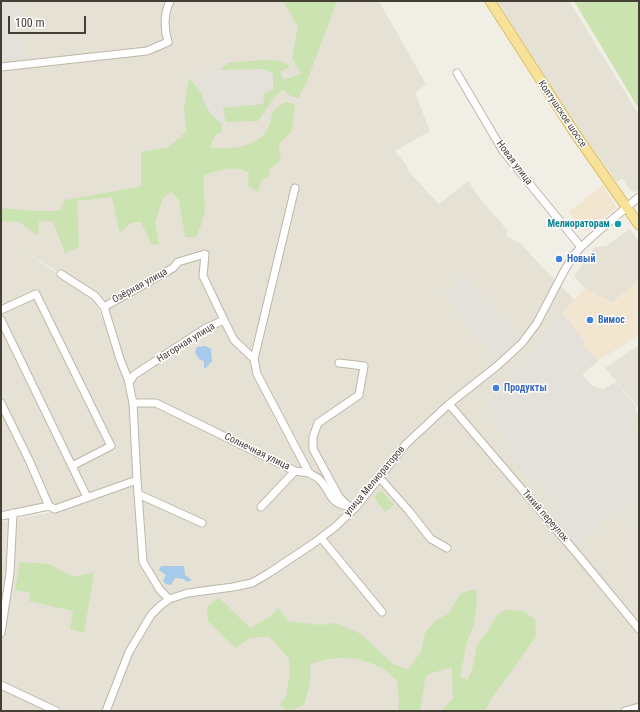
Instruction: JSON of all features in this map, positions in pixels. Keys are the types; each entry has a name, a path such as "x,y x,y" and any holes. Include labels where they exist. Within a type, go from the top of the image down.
{"main road":[{"name":"Колтушское шоссе","path":"490,1 561,114 639,225"}],"street":[{"path":"1,67 147,51 168,42 165,32 165,18 170,1"},
{"name":"Новая улица","path":"457,73 504,151 581,247"},
{"path":"254,359 294,188"},
{"name":"улица Мелиораторов","path":"106,711 126,659 135,641 151,615 160,606 169,599 188,593 252,583 321,538 346,517 356,507 406,444 449,404 497,366 522,343 537,323 563,273 581,247 639,197"},
{"name":"Озёрная улица","path":"169,599 160,590 143,562 133,403 129,383 104,307 173,268 178,262 205,254 203,276 224,320"},
{"path":"61,274 94,296 104,307"},
{"path":"1,310 36,294 111,446 72,466"},
{"path":"1,320 87,497"},
{"name":"Нагорная улица","path":"129,383 134,375 206,328 224,320 234,340 254,359"},
{"name":"Солнечная улица","path":"254,359 257,374 309,473"},
{"path":"339,363 364,366 359,395 318,423 313,437 313,449 339,497 348,506"},
{"name":"Солнечная улица","path":"133,403 156,402 295,471 309,473"},
{"path":"1,403 29,460 49,506"},
{"name":"Тихий переулок","path":"449,404 578,554 639,629"},
{"path":"262,507 295,471"},
{"path":"309,473 320,479 334,502 340,505 356,507"},
{"path":"379,477 431,538 447,548"},
{"path":"1,516 49,506 56,509 137,480"},
{"path":"138,494 202,523"},
{"path":"1,633 4,599 10,573 12,513"},
{"path":"321,538 382,612"},
{"path":"1,685 56,711"},
{"path":"625,711 639,707"}],"shaded area":[{"path":"1,1 379,1 426,84 415,93 430,131 395,151 407,166 408,171 439,204 468,181 481,200 508,231 506,236 521,244 579,304 598,361 582,375 592,386 604,389 613,383 639,415 639,711 1,711 1,522 56,511 138,479 133,394 107,324 103,299 22,250 93,297 107,328 129,394 134,478 58,507 1,519"},
{"path":"1,1 25,1 26,58 1,60"},
{"path":"497,1 569,1 639,115 639,192 631,191 622,178 617,182 586,139 579,132"},
{"path":"264,69 273,74 273,89 264,105 223,108 226,122 222,124 211,114 204,103 200,91 200,82 207,70"},
{"path":"602,185 617,208 584,232 569,212"},
{"path":"630,229 639,242 639,280 612,303 585,288 574,276 595,247 606,246"},
{"path":"463,277 520,338 496,360 446,295"},
{"name":"Вимос","path":"639,280 639,335 598,361 583,344 585,342 562,313 585,288 612,303"},
{"path":"562,313 585,342 583,346 594,358 581,370 584,378 594,389 605,392 616,382 637,407 628,421 639,437 639,527 635,530 630,522 638,513 628,500 575,548 544,515 562,502 535,486 522,469 508,457 513,446 490,417 493,413 485,405 497,393 493,389 499,383 508,378 535,353 533,343"},
{"path":"639,345 639,408 605,368"}],"green space":[{"path":"283,1 337,1 306,84 298,98 289,95 283,89 274,98 258,121 226,122 223,108 264,104 263,94 273,89 273,74 264,69 220,70 228,63 262,60 282,61 290,67 280,72 283,80 301,74 292,58 298,27"},
{"path":"574,1 639,1 639,109"},
{"path":"189,78 200,91 204,103 211,114 222,124 221,132 216,134 210,147 234,148 250,144 263,135 269,126 274,111 277,108 284,102 295,104 292,131 280,143 279,149 281,160 270,169 269,177 262,179 258,192 248,186 249,173 244,170 226,169 204,175 203,183 205,211 196,237 185,237 179,200 171,192 163,198 155,222 159,244 152,245 141,222 131,223 120,233 112,197 77,201 79,247 65,253 53,222 39,221 38,236 19,222 1,221 1,208 32,211 59,211 65,200 141,187 141,152 168,147 186,132 184,108"},
{"path":"381,490 394,505 385,512 374,497"},
{"path":"20,562 49,564 73,577 94,572 84,633 70,629 73,611 29,601 30,593 15,590"},
{"path":"476,589 477,601 474,624 467,642 460,676 468,680 473,666 477,645 497,615 505,610 524,611 535,620 536,636 484,711 441,711 453,699 452,667 426,675 420,711 398,711 399,702 397,681 387,671 362,660 337,658 310,664 310,679 304,704 289,711 280,705 286,696 290,672 289,659 269,636 250,638 235,648 208,621 207,607 219,598 250,628 270,617 278,608 288,621 320,625 336,623 361,634 393,664 408,669 421,652 425,633 436,620 448,614 461,593"}],"water":[{"path":"205,346 211,349 212,362 204,369 204,361 199,359 195,352 197,347"},
{"path":"161,566 184,566 185,575 192,580 187,582 184,579 175,578 171,585 166,584 163,581 166,575 159,570"}],"place":[{"name":"Мелиораторам","path":"618,224"},
{"name":"Новый","path":"559,259"},
{"name":"Вимос","path":"590,320"},
{"name":"Продукты","path":"496,388"}]}
